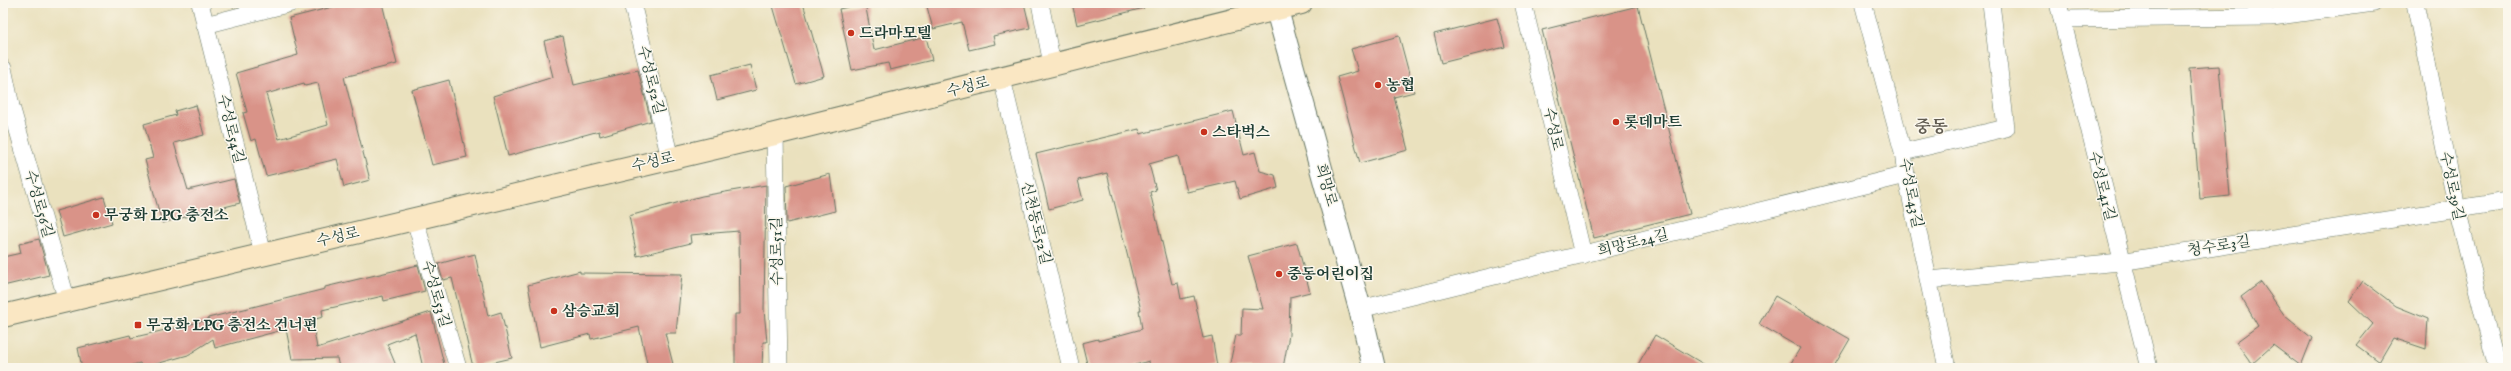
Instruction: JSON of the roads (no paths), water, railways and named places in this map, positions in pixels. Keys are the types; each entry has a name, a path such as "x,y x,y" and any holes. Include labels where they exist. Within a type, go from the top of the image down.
{"main road":[{"name":"수성로","path":"3,316 775,134 1002,79 1052,64 1276,6 1301,3"}],"street":[{"name":"수성로54길","path":"200,3 263,254"},
{"path":"205,24 291,3"},
{"name":"수성로52길","path":"632,3 670,158"},
{"path":"1040,3 1052,64"},
{"name":"수성로","path":"1523,3 1583,255"},
{"path":"1863,3 1903,152"},
{"name":"수성로43길","path":"1947,368 1906,175 1903,152 2006,128 1991,3"},
{"path":"2060,11 2272,16 2374,3"},
{"name":"수성로39길","path":"2415,3 2457,209 2497,368"},
{"name":"희망로","path":"1276,6 1360,309 1374,368"},
{"name":"수성로41길","path":"2060,11 2120,262 2149,368"},
{"name":"수성로56길","path":"3,68 7,107 66,301"},
{"name":"신천동로52길","path":"1002,79 1071,368"},
{"name":"수성로51길","path":"775,134 779,368"},
{"name":"희망로24길","path":"1360,309 1906,175"},
{"name":"청수로3길","path":"1929,280 2120,262 2508,201"},
{"name":"수성로53길","path":"415,220 458,368"}],"place":[{"name":"드라마모텔","path":"851,33"},
{"name":"농협","path":"1378,85"},
{"name":"롯데마트","path":"1616,122"},
{"name":"스타벅스","path":"1204,132"},
{"name":"무궁화 LPG 충전소","path":"96,215"},
{"name":"중동어린이집","path":"1279,274"},
{"name":"삼승교회","path":"554,311"},
{"name":"무궁화 LPG 충전소 건너편","path":"138,325"}],"district":[{"name":"중동","path":"1931,127"}]}
